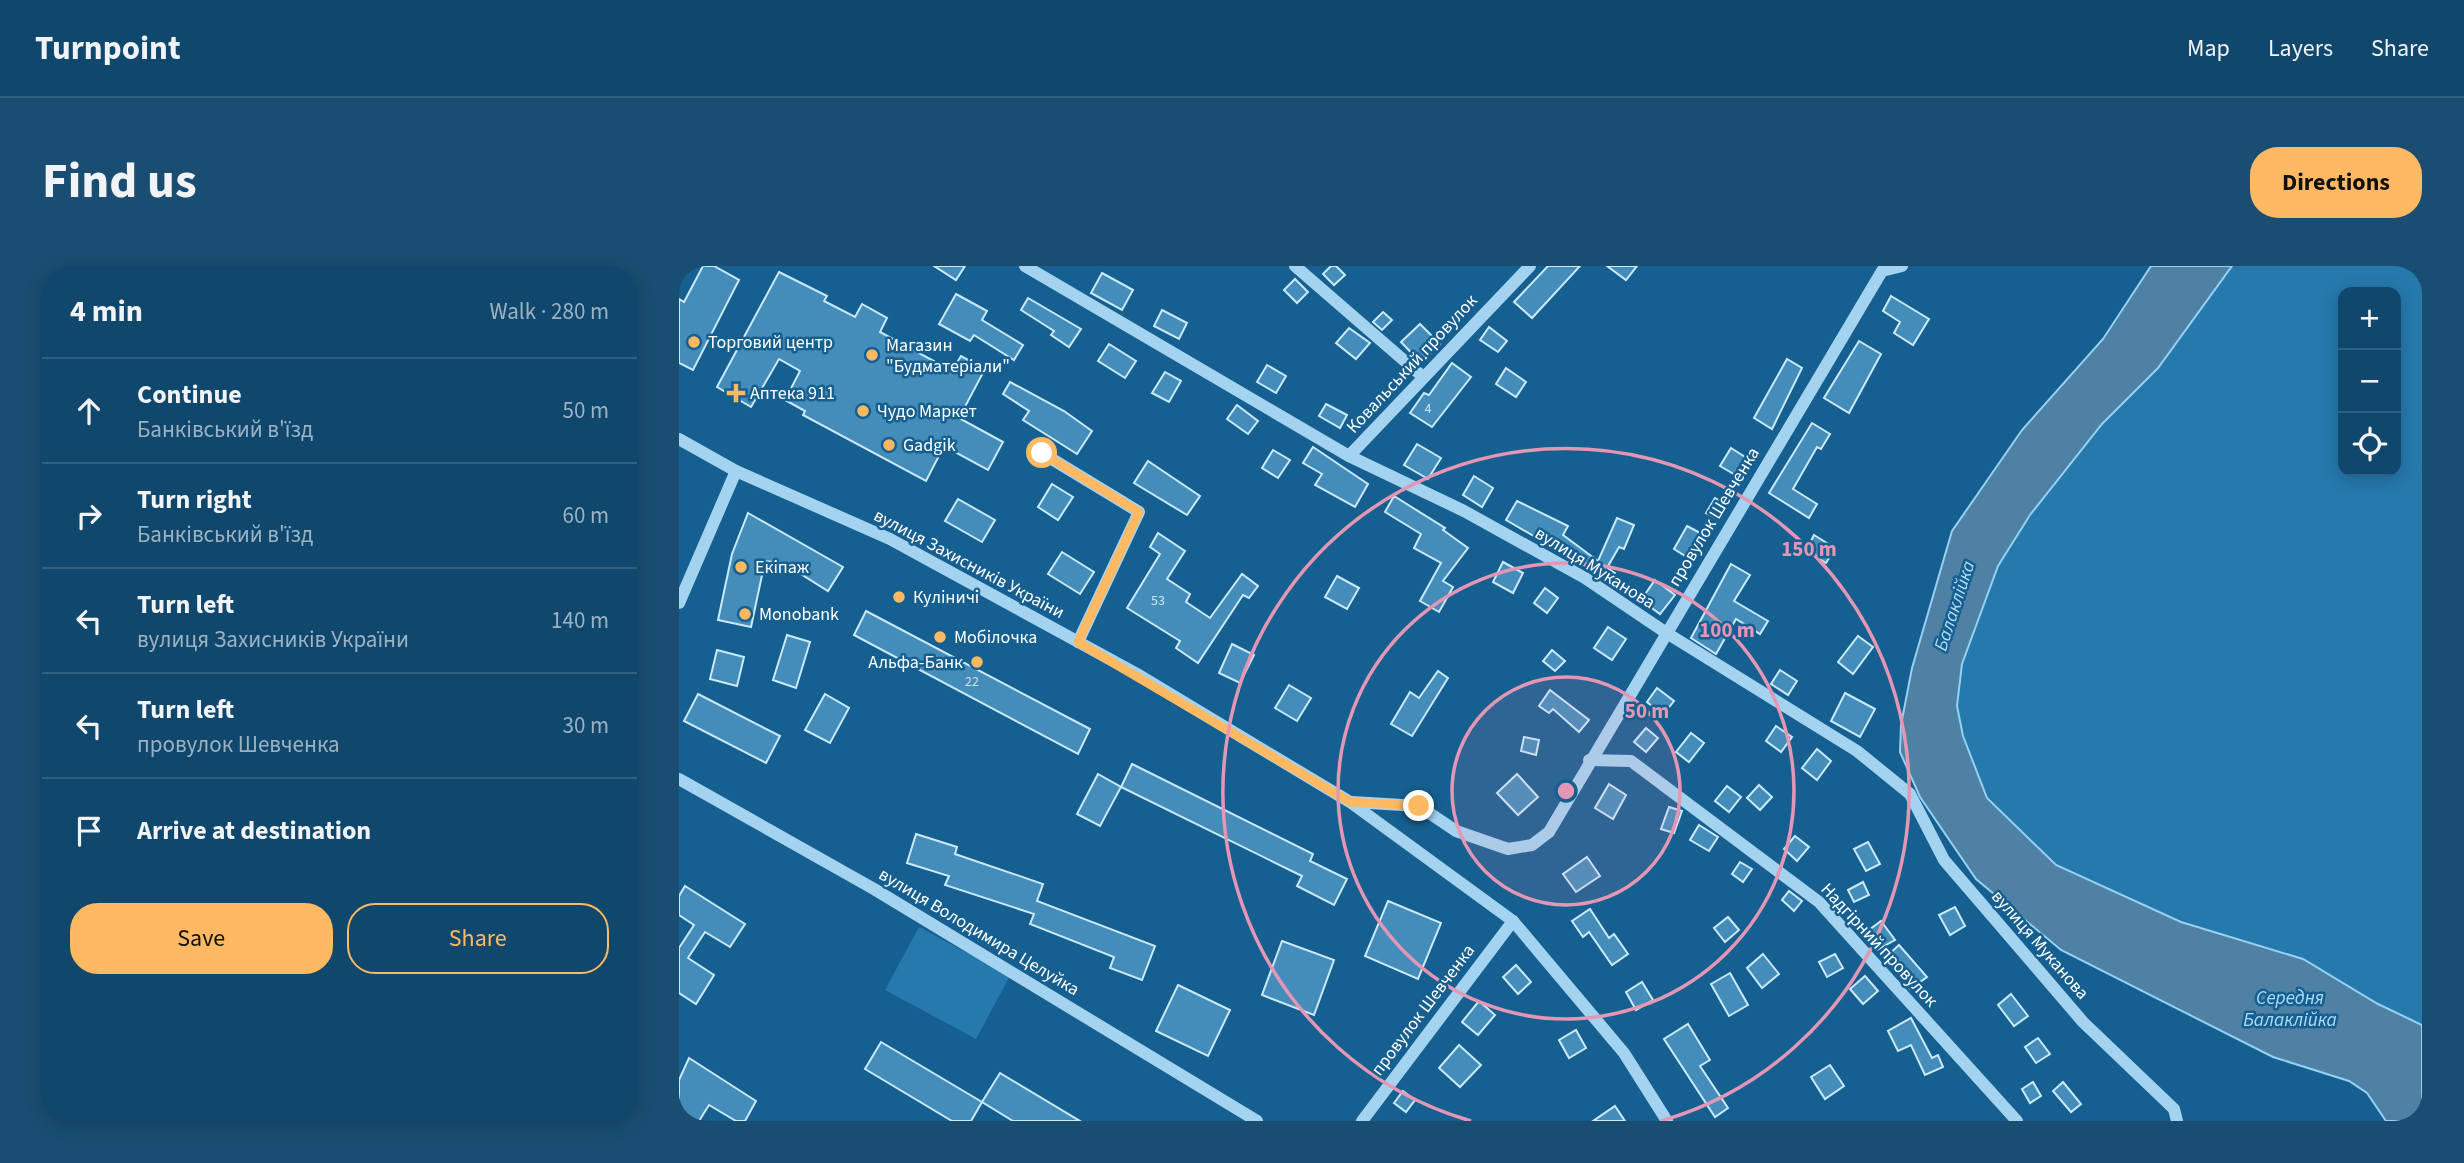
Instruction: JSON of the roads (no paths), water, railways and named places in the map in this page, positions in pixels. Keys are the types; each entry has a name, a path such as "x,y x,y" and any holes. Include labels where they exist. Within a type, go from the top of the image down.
{"street":[{"name":"вулиця Муканова","path":"1025,266 1349,456 1464,511 1573,572 1857,751 1910,794 1944,860 2083,1022 2174,1109 2177,1121"},
{"path":"1295,266 1422,376"},
{"name":"Ковальський провулок","path":"1349,456 1422,376 1530,266"},
{"name":"провулок Шевченка","path":"1350,802 1419,806 1457,831 1509,849 1532,845 1549,832 1589,760 1882,271 1902,266"},
{"name":"вулиця Захисників України","path":"679,439 736,471 890,539 1078,642 1350,802 1513,921 1624,1053 1667,1121"},
{"path":"1042,453 1139,512 1078,642"},
{"path":"679,603 736,471"},
{"name":"Надгірний провулок","path":"1589,760 1631,761 1819,902 2017,1121"},
{"name":"вулиця Володимира Целуйка","path":"679,779 874,889 1257,1121"},
{"name":"провулок Шевченка","path":"1362,1121 1513,921"}],"water":[{"name":"Середня Балаклійка","path":"2151,266 2232,266 2158,368 2102,424 2030,515 1998,566 1962,664 1957,706 1963,736 1987,798 2056,865 2181,922 2303,959 2378,1004 2422,1025 2422,1121 2386,1121 2367,1093 2349,1081 2273,1057 2061,950 1976,879 1920,797 1900,752 1901,725 1912,668 1952,531 2022,430 2103,339"}],"place":[{"name":"Торговий центр","path":"694,342"},
{"name":"Магазин \"Будматеріали\"","path":"872,355"},
{"name":"Аптека 911","path":"736,393"},
{"name":"Чудо Маркет","path":"863,411"},
{"name":"Gadgik","path":"889,445"},
{"name":"Екіпаж","path":"741,567"},
{"name":"Куліничі","path":"899,597"},
{"name":"Monobank","path":"745,614"},
{"name":"Мобілочка","path":"940,637"},
{"name":"Альфа-Банк","path":"977,662"}],"water label":[{"name":"Балаклійка","path":"1955,606"}]}
